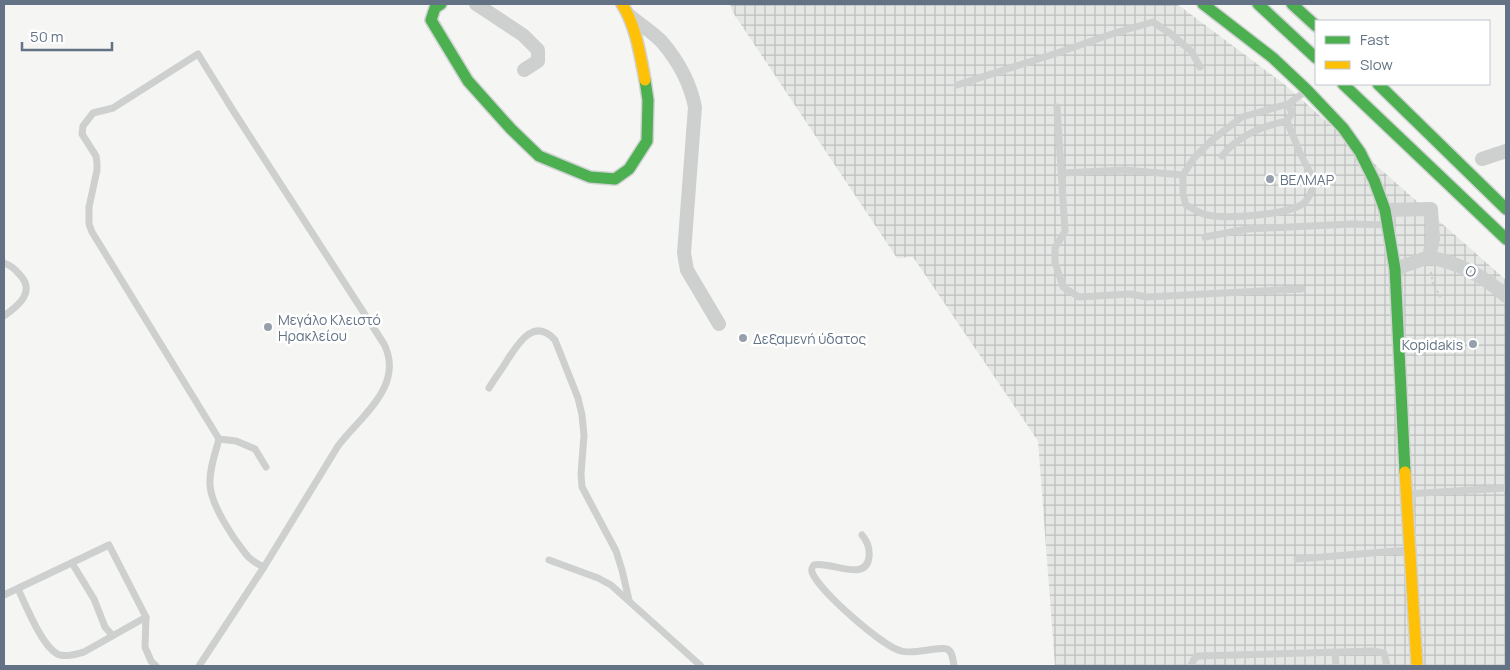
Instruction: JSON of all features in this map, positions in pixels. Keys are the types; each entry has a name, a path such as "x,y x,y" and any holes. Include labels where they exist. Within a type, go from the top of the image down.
{"main road":[{"path":"441,4 435,8 431,20 468,81 510,129 539,156 590,177 616,179 629,169 647,141 648,100 642,58 625,9"},
{"path":"1203,4 1273,58 1343,128 1360,152 1374,180 1385,210 1395,269 1409,550 1417,666"},
{"path":"1258,4 1315,57"},
{"path":"1292,4 1315,25"},
{"path":"1344,85 1506,239"},
{"path":"1379,85 1506,209"}],"street":[{"path":"476,4 523,35 538,50 538,61 524,70"},
{"path":"625,9 661,41 681,68 691,89 695,107 684,253 688,270 720,324"},
{"path":"1482,160 1506,151"},
{"path":"1385,210 1436,204 1433,239 1429,257 1395,269"},
{"name":"Ο","path":"1429,257 1447,261 1478,274 1506,296"}],"lane":[{"path":"957,85 1153,22 1192,52 1200,67"},
{"path":"199,666 264,568 338,446 382,393 387,379 390,357 384,344 198,54 113,108 93,113 87,120 82,134 96,156 97,163 89,207 89,224 92,232 218,439 210,485 214,502 246,554 264,568"},
{"path":"1287,121 1296,145 1315,182 1308,199 1302,204 1290,209 1266,214 1206,215 1186,205 1183,194 1183,175 1194,158 1212,140 1242,117 1288,104 1307,90"},
{"path":"1222,156 1238,140 1267,125 1287,121 1292,113 1288,104"},
{"path":"1057,107 1065,232 1055,248 1055,262 1064,288 1079,297 1130,294 1147,297 1301,289"},
{"path":"1062,173 1125,170 1183,175"},
{"path":"1205,237 1247,229 1352,224 1388,225"},
{"path":"4,263 8,264 25,280 26,288 24,298 4,316"},
{"path":"489,388 519,342 527,335 543,330 549,333 555,340 578,398 582,415 584,440 581,469 582,486 616,551 629,600"},
{"path":"218,439 236,441 255,448 266,466"},
{"path":"1406,494 1506,488"},
{"path":"862,535 869,547 870,554 869,562 865,568 855,571 818,564 812,568 815,577 848,613 879,640 901,652 923,652 944,648 951,654 954,666"},
{"path":"4,595 109,545 146,617 145,647 151,661 156,666"},
{"path":"1297,559 1409,550"},
{"path":"549,560 598,578 619,591 700,666"},
{"path":"72,563 94,599 105,627 112,635"},
{"path":"18,589 43,640 49,648 60,655 73,655 84,652 146,617"},
{"path":"1191,666 1194,659 1198,656 1373,651 1384,653 1387,666"},
{"path":"1335,652 1336,666"}],"path":[{"path":"1429,257 1433,284 1441,298"}],"shaded area":[{"path":"730,4 1177,4 1284,84 1506,280 1506,666 1055,666 1038,441 913,257 897,258 732,11"}],"traffic: fast":[{"path":"441,4 435,8 431,20 468,81 511,129 539,156 590,177 615,179 629,169 647,141 648,100 645,80"},
{"path":"1203,4 1273,58 1307,90 1343,128 1360,152 1374,180 1385,210 1395,269 1405,472"},
{"path":"1258,4 1315,57"},
{"path":"1292,4 1315,25"},
{"path":"1344,85 1506,239"},
{"path":"1379,85 1506,209"}],"traffic: slow":[{"path":"622,4 634,31 645,80"},
{"path":"1405,472 1417,666"}],"place":[{"name":"ΒΕΛΜΑΡ","path":"1270,179"},
{"name":"Μεγάλο Κλειστό Ηρακλείου","path":"268,327"},
{"name":"Δεξαμενή ύδατος","path":"743,338"},
{"name":"Kopidakis","path":"1473,344"}]}
